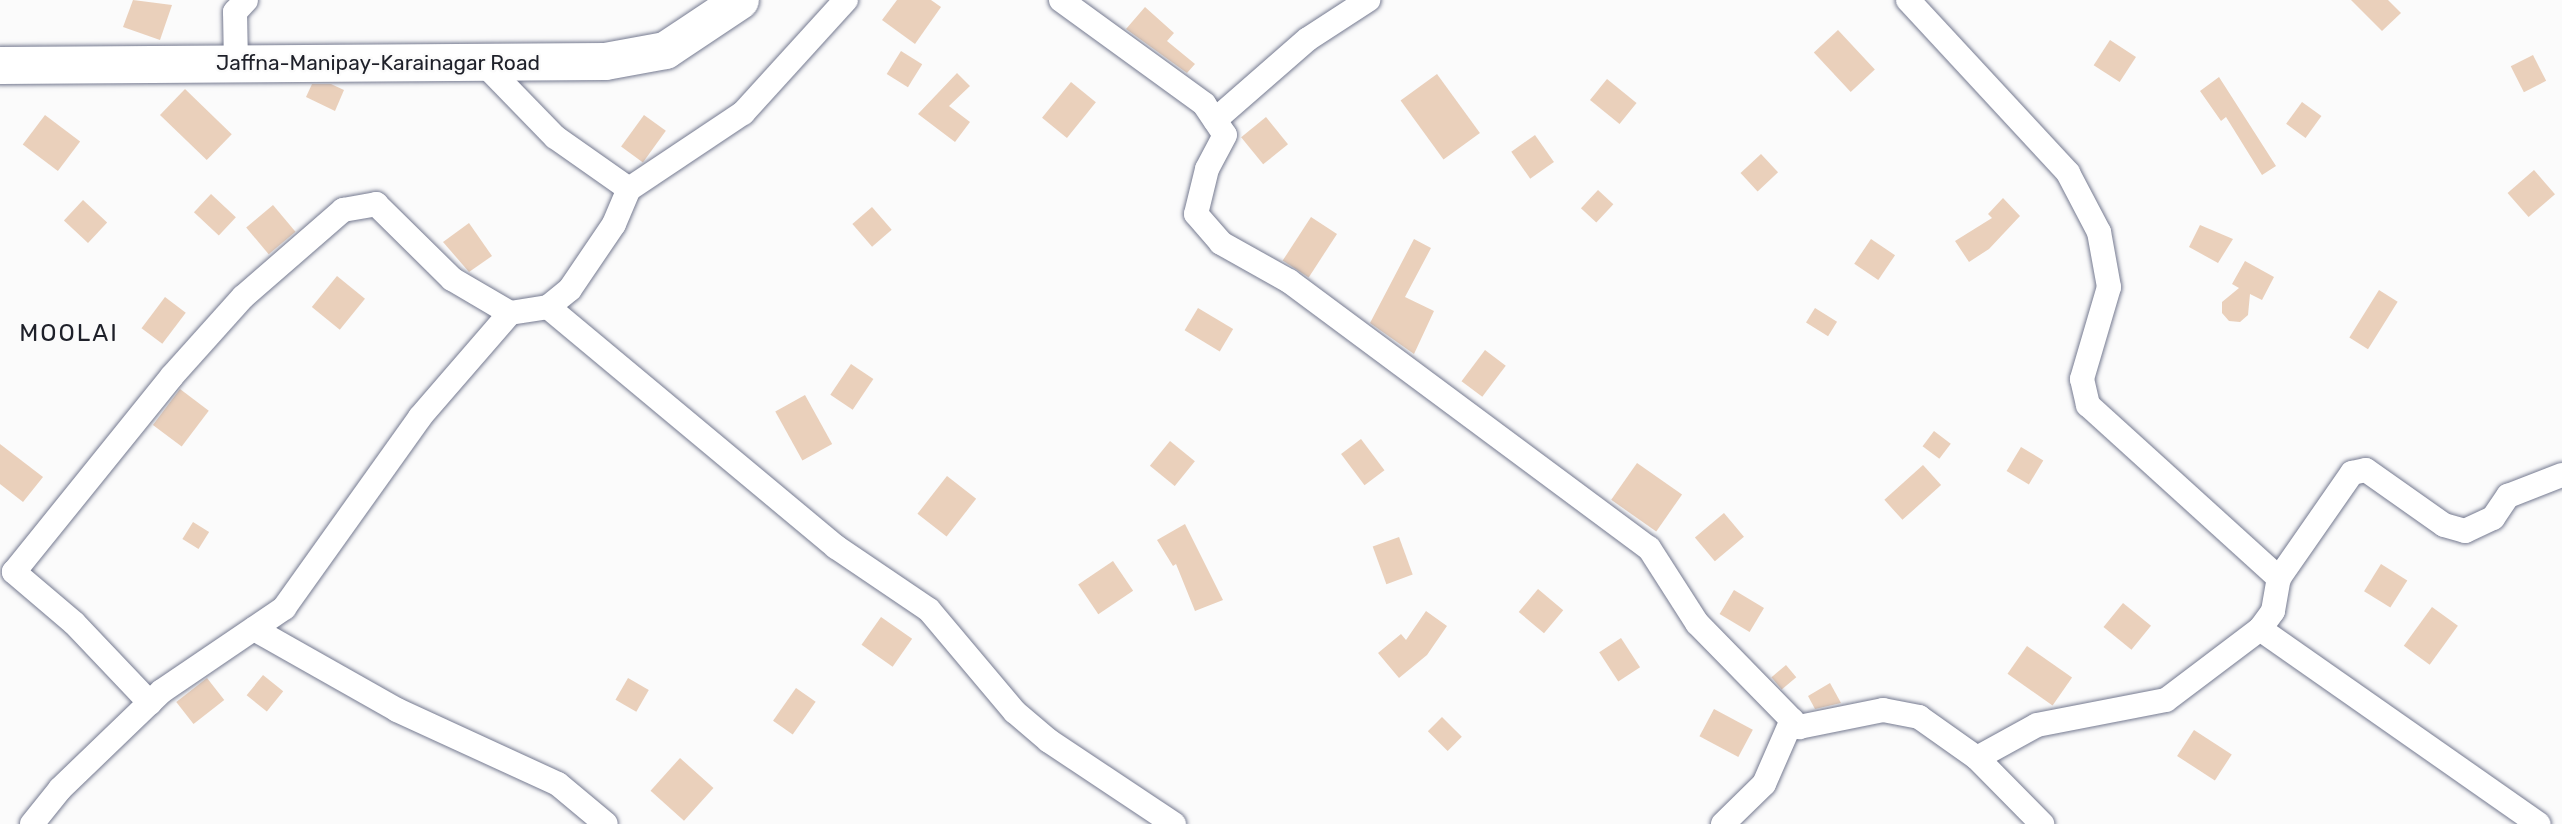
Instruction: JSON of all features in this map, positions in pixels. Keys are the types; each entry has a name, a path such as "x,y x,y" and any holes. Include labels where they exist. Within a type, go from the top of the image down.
{"main road":[{"name":"Jaffna-Manipay-Karainagar Road","path":"0,65 485,65 605,61 665,50 740,0"}],"street":[{"path":"236,64 235,12 246,0"},
{"path":"150,703 74,623 14,572 172,376 243,297 343,210 376,204 452,279 510,313 548,307 570,289 585,268 614,224 629,189 743,113 846,0"},
{"path":"1061,0 1204,104 1225,135 1207,169 1196,214 1221,243 1289,281 1649,548 1697,623 1799,727 1883,710 1919,717 1977,758 2042,824"},
{"path":"1215,120 1308,39 1368,0"},
{"path":"1908,0 2068,173 2099,232 2109,286 2082,379 2088,405 2279,578"},
{"path":"485,65 555,137 629,189"},
{"path":"548,307 786,507 929,610 1015,712 1049,741 1174,824"},
{"path":"32,824 60,789 150,703 284,608 420,417 510,313"},
{"path":"1977,758 2037,725 2166,701 2260,629 2273,611 2279,578 2352,473 2366,470 2444,524 2465,531 2493,518 2508,496 2562,475"},
{"path":"254,629 397,710 558,784 606,824"},
{"path":"2260,629 2539,824"},
{"path":"1723,824 1764,784 1793,720"}],"building":[{"path":"133,0 172,5 160,40 123,27"},
{"path":"897,0 931,0 941,7 915,44 882,20"},
{"path":"2351,0 2388,0 2401,13 2382,31"},
{"path":"1145,7 1174,33 1167,41 1195,64 1187,73 1126,29"},
{"path":"1838,30 1875,69 1851,92 1814,53"},
{"path":"2110,40 2136,57 2120,82 2094,65"},
{"path":"901,51 922,64 908,87 887,74"},
{"path":"2533,55 2546,81 2524,92 2511,66"},
{"path":"957,73 970,86 949,106 970,122 955,142 918,114"},
{"path":"1437,74 1480,133 1444,160 1401,100"},
{"path":"2219,77 2276,166 2262,175 2226,117 2221,121 2200,91"},
{"path":"1607,79 1637,103 1620,124 1590,100"},
{"path":"1071,82 1096,102 1067,138 1042,118"},
{"path":"312,84 331,84 344,90 335,111 306,97"},
{"path":"185,89 232,134 207,160 160,115"},
{"path":"2302,102 2321,116 2306,138 2286,124"},
{"path":"45,115 80,141 58,171 23,145"},
{"path":"644,115 666,131 643,162 621,147"},
{"path":"1266,117 1288,144 1263,164 1241,137"},
{"path":"1535,135 1554,162 1530,179 1511,152"},
{"path":"1761,154 1778,172 1758,191 1741,173"},
{"path":"2534,170 2555,194 2529,217 2508,193"},
{"path":"1598,190 1613,204 1596,223 1581,208"},
{"path":"211,194 236,217 219,235 194,212"},
{"path":"2003,198 2020,216 1989,249 1969,262 1955,241 1992,218 1988,214"},
{"path":"83,200 107,223 88,243 64,220"},
{"path":"273,205 295,232 269,254 246,227"},
{"path":"872,207 892,230 872,247 852,224"},
{"path":"1311,217 1337,234 1309,277 1283,261"},
{"path":"469,223 492,256 469,272 443,242"},
{"path":"2200,225 2233,239 2218,263 2189,247"},
{"path":"1414,239 1431,248 1405,297 1434,311 1414,354 1370,323"},
{"path":"1871,239 1895,255 1878,280 1854,264"},
{"path":"2245,261 2274,277 2262,300 2250,294 2248,315 2240,322 2229,321 2222,313 2222,302 2239,288 2232,284"},
{"path":"337,276 365,299 340,330 312,307"},
{"path":"2379,290 2398,302 2368,349 2349,337"},
{"path":"165,297 186,313 162,344 142,328"},
{"path":"1198,308 1233,329 1220,351 1185,330"},
{"path":"1815,308 1837,322 1828,336 1806,322"},
{"path":"1485,350 1506,366 1482,397 1462,381"},
{"path":"851,364 873,379 853,410 830,395"},
{"path":"180,389 209,411 182,447 153,425"},
{"path":"805,395 832,444 802,460 775,411"},
{"path":"1934,431 1951,444 1939,459 1923,446"},
{"path":"1361,439 1384,470 1365,485 1341,454"},
{"path":"1170,441 1195,461 1175,486 1150,466"},
{"path":"0,444 43,477 23,502 0,484"},
{"path":"2021,447 2043,460 2029,484 2007,471"},
{"path":"1637,463 1682,495 1656,531 1611,500"},
{"path":"1923,465 1941,485 1902,520 1884,500"},
{"path":"947,476 976,499 947,537 917,514"},
{"path":"1724,513 1744,537 1715,561 1695,537"},
{"path":"193,522 209,532 199,549 182,539"},
{"path":"1185,524 1223,600 1195,611 1176,564 1173,566 1157,540"},
{"path":"1399,537 1413,575 1386,584 1373,547"},
{"path":"1113,561 1133,591 1098,614 1078,584"},
{"path":"2381,564 2407,580 2390,608 2364,591"},
{"path":"1538,589 1563,610 1544,633 1519,612"},
{"path":"1734,590 1764,608 1750,632 1720,614"},
{"path":"2123,603 2151,626 2131,650 2103,627"},
{"path":"2432,607 2458,626 2430,665 2404,646"},
{"path":"1426,611 1447,626 1427,655 1399,678 1378,653 1401,634 1406,640"},
{"path":"881,617 912,639 893,667 861,645"},
{"path":"1621,638 1640,667 1618,682 1599,652"},
{"path":"2027,646 2072,678 2053,705 2007,674"},
{"path":"1786,665 1796,677 1782,689 1771,677"},
{"path":"263,675 283,691 267,712 247,695"},
{"path":"207,678 224,700 194,724 176,702"},
{"path":"628,678 649,690 636,712 616,700"},
{"path":"1830,683 1841,703 1815,709 1808,696"},
{"path":"796,688 816,702 793,735 773,721"},
{"path":"1714,709 1753,730 1738,757 1699,736"},
{"path":"1442,717 1462,737 1448,751 1428,731"},
{"path":"2194,730 2232,755 2215,781 2177,756"},
{"path":"680,758 713,788 684,821 651,791"}],"district":[{"name":"MOOLAI","path":"69,334"}]}
